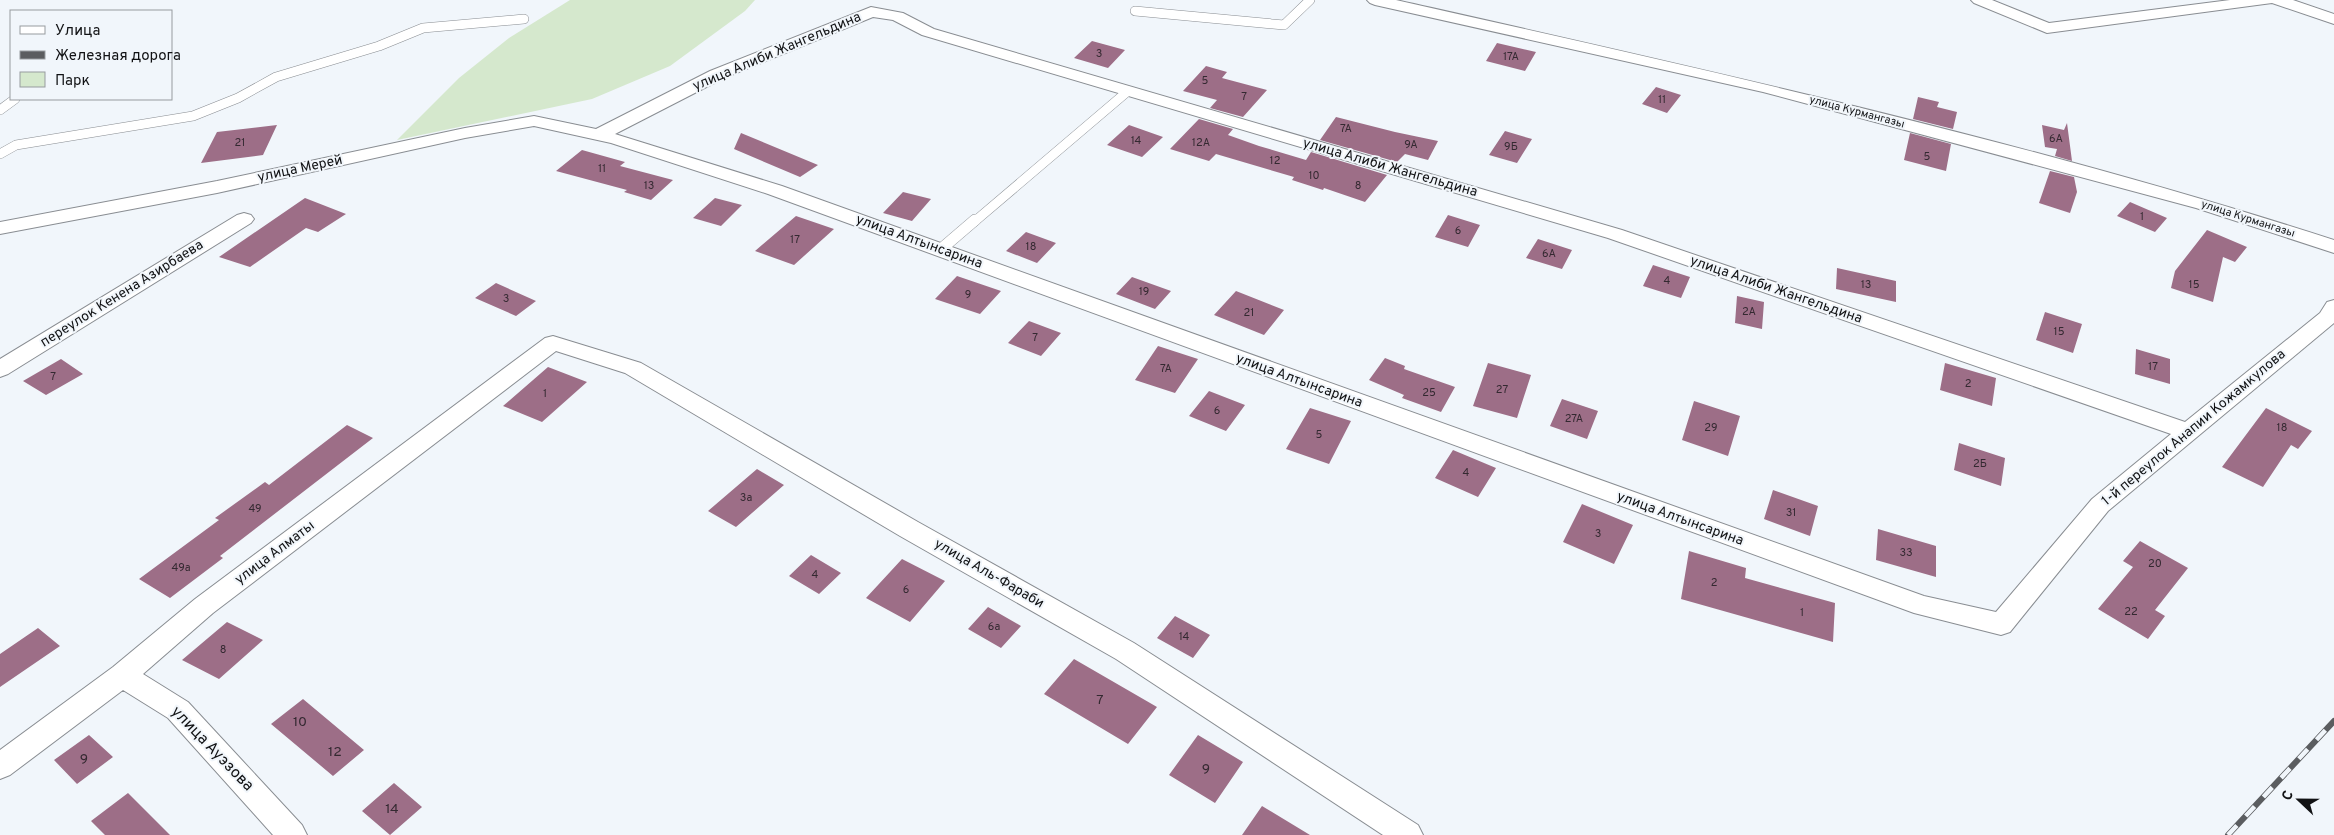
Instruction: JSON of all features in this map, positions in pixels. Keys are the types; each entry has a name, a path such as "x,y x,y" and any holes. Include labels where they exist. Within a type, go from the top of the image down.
{"street":[{"name":"улица Курмангазы","path":"1375,0 1766,88 2203,204 2334,247"},
{"path":"1979,0 2047,28 2268,0"},
{"path":"2278,0 2334,19"},
{"name":"улица Алиби Жангельдина","path":"598,135 716,75 871,12 897,16 928,32 1615,234 2189,432"},
{"name":"улица Мерей","path":"0,228 218,188 465,133 534,121 598,135"},
{"name":"улица Алтынсарина","path":"598,135 616,138 775,190 1923,606 2001,624"},
{"name":"переулок Кенена Азирбаева","path":"0,369 244,219"},
{"name":"1-й переулок Анапии Кожамкулова","path":"2001,624 2100,505 2327,318 2334,308"},
{"name":"улица Алматы","path":"0,766 122,675 204,606 553,343"},
{"name":"улица Аль-Фараби","path":"553,343 633,368 909,529 1125,651 1408,835"},
{"name":"улица Ауэзова","path":"122,675 178,710 292,835"}],"lane":[{"path":"1135,11 1284,25 1310,0"},
{"path":"0,154 16,145 193,116 238,98 276,77 379,46 423,28 524,19"},
{"path":"940,250 1128,90"},
{"path":"0,110 14,100"}],"green space":[{"path":"570,0 755,0 745,11 670,66 592,99 397,140 459,78 509,38"}],"building":[{"path":"1092,41 1125,50 1108,68 1074,58"},
{"path":"1497,43 1536,52 1525,71 1486,61"},
{"path":"1206,66 1227,72 1222,78 1267,90 1243,117 1210,108 1217,100 1183,91"},
{"path":"1656,87 1681,95 1667,113 1642,104"},
{"path":"1918,97 1939,102 1937,107 1957,112 1953,129 1913,119"},
{"path":"1336,117 1438,141 1428,160 1405,154 1397,162 1320,140"},
{"path":"1199,119 1233,129 1228,135 1306,160 1311,152 1387,175 1365,202 1324,188 1323,190 1292,180 1294,177 1216,154 1209,161 1170,149"},
{"path":"2067,123 2072,161 2055,156 2057,149 2045,147 2042,125 2064,130"},
{"path":"277,125 263,155 201,163 217,132"},
{"path":"1129,125 1163,137 1142,157 1107,145"},
{"path":"1505,131 1532,139 1517,163 1489,155"},
{"path":"741,133 818,165 800,177 734,149"},
{"path":"1910,133 1951,144 1946,171 1904,160"},
{"path":"582,150 625,162 620,166 673,180 651,200 624,192 627,190 556,171"},
{"path":"2050,171 2074,177 2077,192 2070,213 2039,203"},
{"path":"903,192 931,199 912,221 883,213"},
{"path":"305,198 346,214 318,232 306,228 250,267 219,257"},
{"path":"715,198 742,205 721,226 693,218"},
{"path":"2130,202 2167,218 2155,232 2117,216"},
{"path":"1448,215 1480,225 1468,247 1435,237"},
{"path":"796,216 834,229 794,265 755,251"},
{"path":"2207,230 2247,247 2235,262 2223,257 2213,302 2171,288 2175,271"},
{"path":"1026,232 1056,243 1037,263 1006,251"},
{"path":"1538,239 1572,250 1562,269 1526,258"},
{"path":"1653,265 1690,277 1681,298 1643,286"},
{"path":"1837,268 1896,281 1896,302 1836,289"},
{"path":"957,276 1001,291 980,314 935,299"},
{"path":"1132,277 1171,291 1155,309 1116,294"},
{"path":"496,283 536,301 516,316 475,298"},
{"path":"1236,291 1284,310 1264,335 1214,315"},
{"path":"1737,296 1764,302 1762,329 1735,323"},
{"path":"2045,312 2082,324 2073,353 2036,340"},
{"path":"1029,321 1061,333 1041,356 1008,343"},
{"path":"1158,346 1198,359 1175,393 1135,380"},
{"path":"2136,349 2170,359 2170,384 2135,374"},
{"path":"1385,358 1405,366 1404,369 1455,387 1441,412 1402,398 1404,395 1369,380"},
{"path":"61,359 83,374 46,395 23,381"},
{"path":"1488,363 1531,375 1517,418 1473,406"},
{"path":"1945,363 1996,378 1992,406 1940,390"},
{"path":"548,367 587,382 542,422 503,406"},
{"path":"1209,391 1245,405 1226,431 1189,416"},
{"path":"1562,399 1598,411 1587,439 1550,426"},
{"path":"1694,401 1740,416 1728,456 1682,440"},
{"path":"1310,408 1351,421 1329,464 1286,449"},
{"path":"2266,408 2312,431 2298,449 2291,445 2263,487 2222,467"},
{"path":"347,425 373,438 220,556 223,558 170,598 139,579 219,520 215,518 265,482 269,485"},
{"path":"1959,443 2005,458 2001,486 1954,470"},
{"path":"1453,450 1496,468 1478,497 1435,478"},
{"path":"757,469 784,485 736,527 708,511"},
{"path":"1773,490 1818,506 1810,536 1764,519"},
{"path":"1582,504 1633,525 1614,564 1563,542"},
{"path":"1878,529 1936,546 1936,577 1876,560"},
{"path":"2140,541 2188,568 2155,610 2165,616 2148,639 2098,609 2133,567 2123,561"},
{"path":"1689,551 1746,568 1745,578 1835,603 1833,642 1681,599"},
{"path":"811,555 841,573 819,594 789,576"},
{"path":"902,559 945,581 910,622 866,598"},
{"path":"988,607 1021,626 1001,648 968,629"},
{"path":"1175,616 1210,635 1193,658 1157,638"},
{"path":"227,622 263,640 219,679 182,660"},
{"path":"38,628 60,646 0,687 0,654"},
{"path":"1074,659 1157,707 1128,744 1044,694"},
{"path":"303,699 364,750 333,776 271,724"},
{"path":"89,735 113,757 77,784 54,760"},
{"path":"1198,735 1243,762 1215,803 1169,775"},
{"path":"394,783 422,807 390,835 362,811"},
{"path":"128,793 170,835 105,835 91,821"},
{"path":"1262,806 1310,835 1242,835"}],"railway":[{"path":"2228,835 2334,721"}]}
